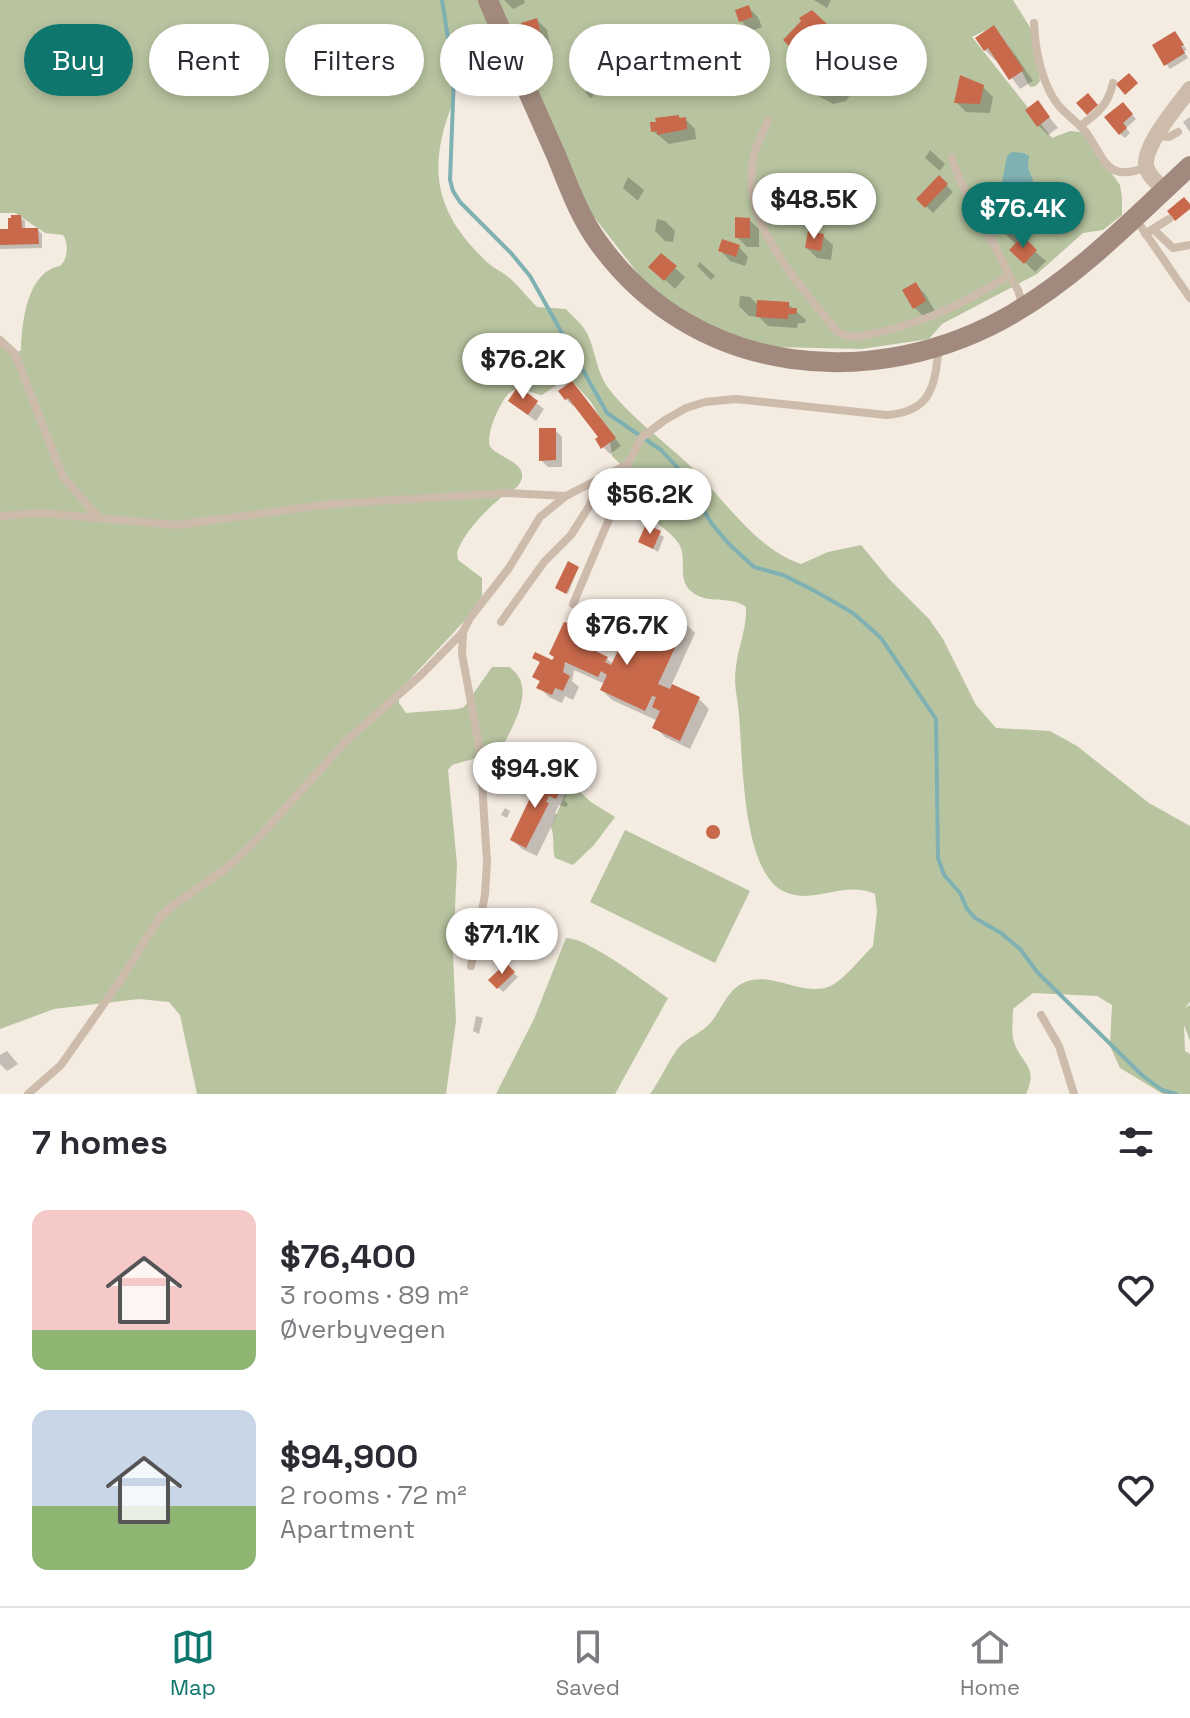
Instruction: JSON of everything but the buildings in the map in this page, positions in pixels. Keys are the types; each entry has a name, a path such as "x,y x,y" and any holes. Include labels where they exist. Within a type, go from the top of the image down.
{"main road":[{"path":"488,0 576,202 595,238 629,278 671,314 733,346 780,359 807,363 880,359 977,332 1043,294 1076,269 1144,227 1164,190 1190,166"}],"street":[{"path":"1164,190 1146,167 1150,148 1190,89"}],"lane":[{"path":"1034,23 1034,37 1048,86 1060,107 1080,126 1107,166 1121,171 1146,167"},
{"path":"1080,126 1103,109 1110,98 1113,83"},
{"path":"768,120 753,158 758,217 795,277 837,332 858,337 940,314 967,302 1009,275"},
{"path":"1157,136 1169,137 1178,132"},
{"path":"952,158 959,179 996,245 1023,306"},
{"path":"1144,227 1169,219"},
{"path":"1144,227 1173,248 1190,245"},
{"path":"1144,227 1190,298"},
{"path":"0,340 15,354 63,477 100,518"},
{"path":"573,604 618,498 628,464 641,438 651,429 686,408 705,402 736,399 886,415 907,413 929,395 939,345"},
{"path":"28,1094 61,1065 159,918 228,867 347,740 421,675 463,632 470,618 509,568 540,517 566,496 628,464"},
{"path":"501,622 544,562 571,535 590,505 600,479"},
{"path":"0,516 40,513 177,525 332,504 506,493 566,496"},
{"path":"463,632 462,654 480,751 487,862 485,895 471,966"},
{"path":"1041,1015 1059,1046 1074,1094"}],"green space":[{"path":"0,0 1013,0 1031,29 1040,81 1036,86 1030,87 1009,46 992,27 972,37 1052,138 1070,131 1082,132 1120,185 1122,215 1103,230 1083,233 1037,274 942,324 929,339 861,349 774,347 716,329 676,307 643,280 591,213 529,96 553,96 553,24 440,24 440,96 454,96 454,100 440,148 440,188 446,207 469,243 537,307 566,309 587,333 603,379 615,396 686,462 768,546 801,564 828,552 861,545 929,619 943,639 976,705 996,728 1050,731 1077,746 1149,803 1190,826 1190,1002 1185,1008 1190,1005 1190,1041 1184,1025 1185,1051 1190,1054 1190,1094 1163,1094 1120,1068 1110,1046 1112,1005 1097,996 1033,993 1013,1009 1014,1042 1031,1077 1026,1094 650,1094 679,1047 708,1025 737,986 764,979 817,989 839,980 873,946 877,911 875,894 863,890 807,896 785,892 771,881 760,862 747,812 735,685 746,607 733,601 698,596 687,587 679,544 640,511 638,481 612,456 609,433 591,402 575,384 557,385 542,395 516,390 504,400 492,425 490,446 518,466 522,478 517,487 476,522 457,553 458,560 482,578 482,596 469,616 399,691 399,703 406,713 464,707 492,667 509,667 522,685 520,706 501,749 452,765 448,770 457,864 453,954 456,1021 446,1094 197,1094 180,1015 169,1002 139,999 54,1009 0,1029 0,341 16,353 21,350 25,313 33,288 49,270 63,263 67,247 63,235 45,233 15,213 0,213"},
{"path":"570,783 591,802 615,817 594,845 573,865 555,858 551,827"},
{"path":"625,830 750,891 715,963 590,902"},
{"path":"566,938 602,953 668,998 615,1094 496,1094 534,1019"}],"water":[{"path":"1012,152 1029,156 1028,168 1037,191 1038,221 1029,229 1017,229 1007,215 997,208 1007,156"}],"waterway":[{"path":"442,0 454,76 450,180 460,202 530,276 607,413 661,450 678,468 712,524 728,543 754,567 783,575 815,591 853,613 881,638 936,719 938,858 944,875 960,893 975,918 1020,949 1038,973 1143,1076 1162,1090 1176,1094"}]}
